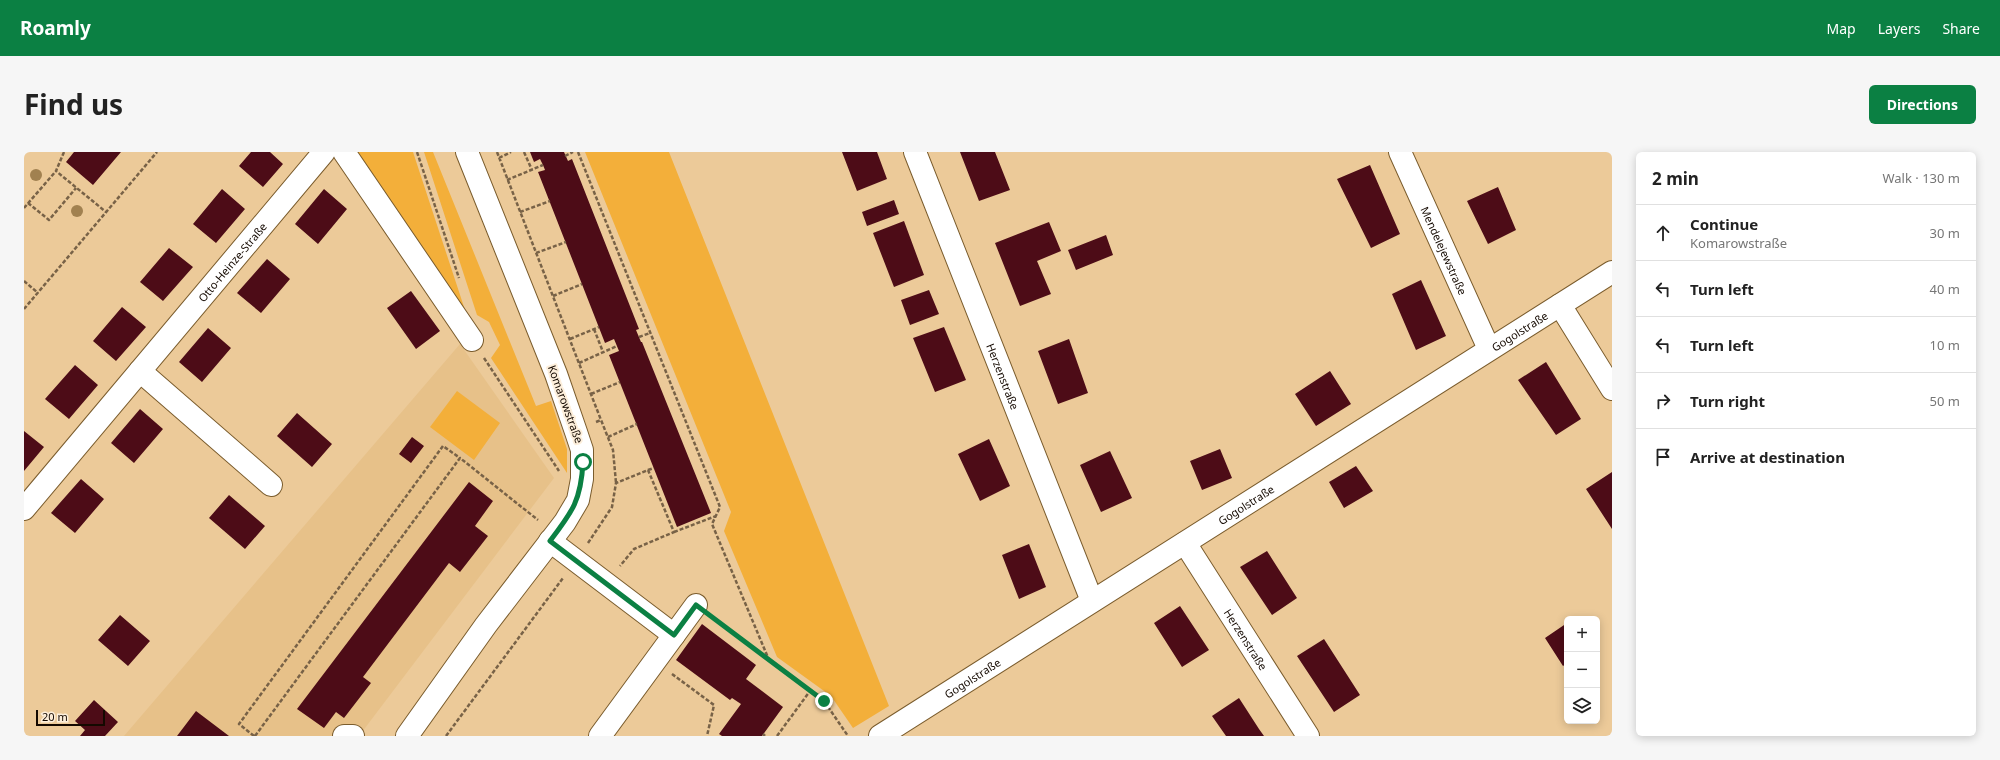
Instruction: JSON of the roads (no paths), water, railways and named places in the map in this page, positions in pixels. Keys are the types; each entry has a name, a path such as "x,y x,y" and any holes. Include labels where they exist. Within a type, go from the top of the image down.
{"street":[{"name":"Otto-Heinze-Straße","path":"24,509 324,152"},
{"path":"344,152 472,340"},
{"name":"Komarowstraße","path":"407,736 486,625 553,538 578,500 582,480 582,450 556,374 467,152"},
{"name":"Herzenstraße","path":"915,152 1092,601"},
{"name":"Mendelejewstraße","path":"1400,152 1489,349"},
{"name":"Gogolstraße","path":"880,736 1612,272"},
{"path":"1560,305 1612,389"},
{"path":"140,371 271,485"},
{"path":"553,538 674,635"},
{"name":"Herzenstraße","path":"1185,543 1308,736"},
{"path":"600,736 696,605"},
{"path":"344,736 353,736"}]}
